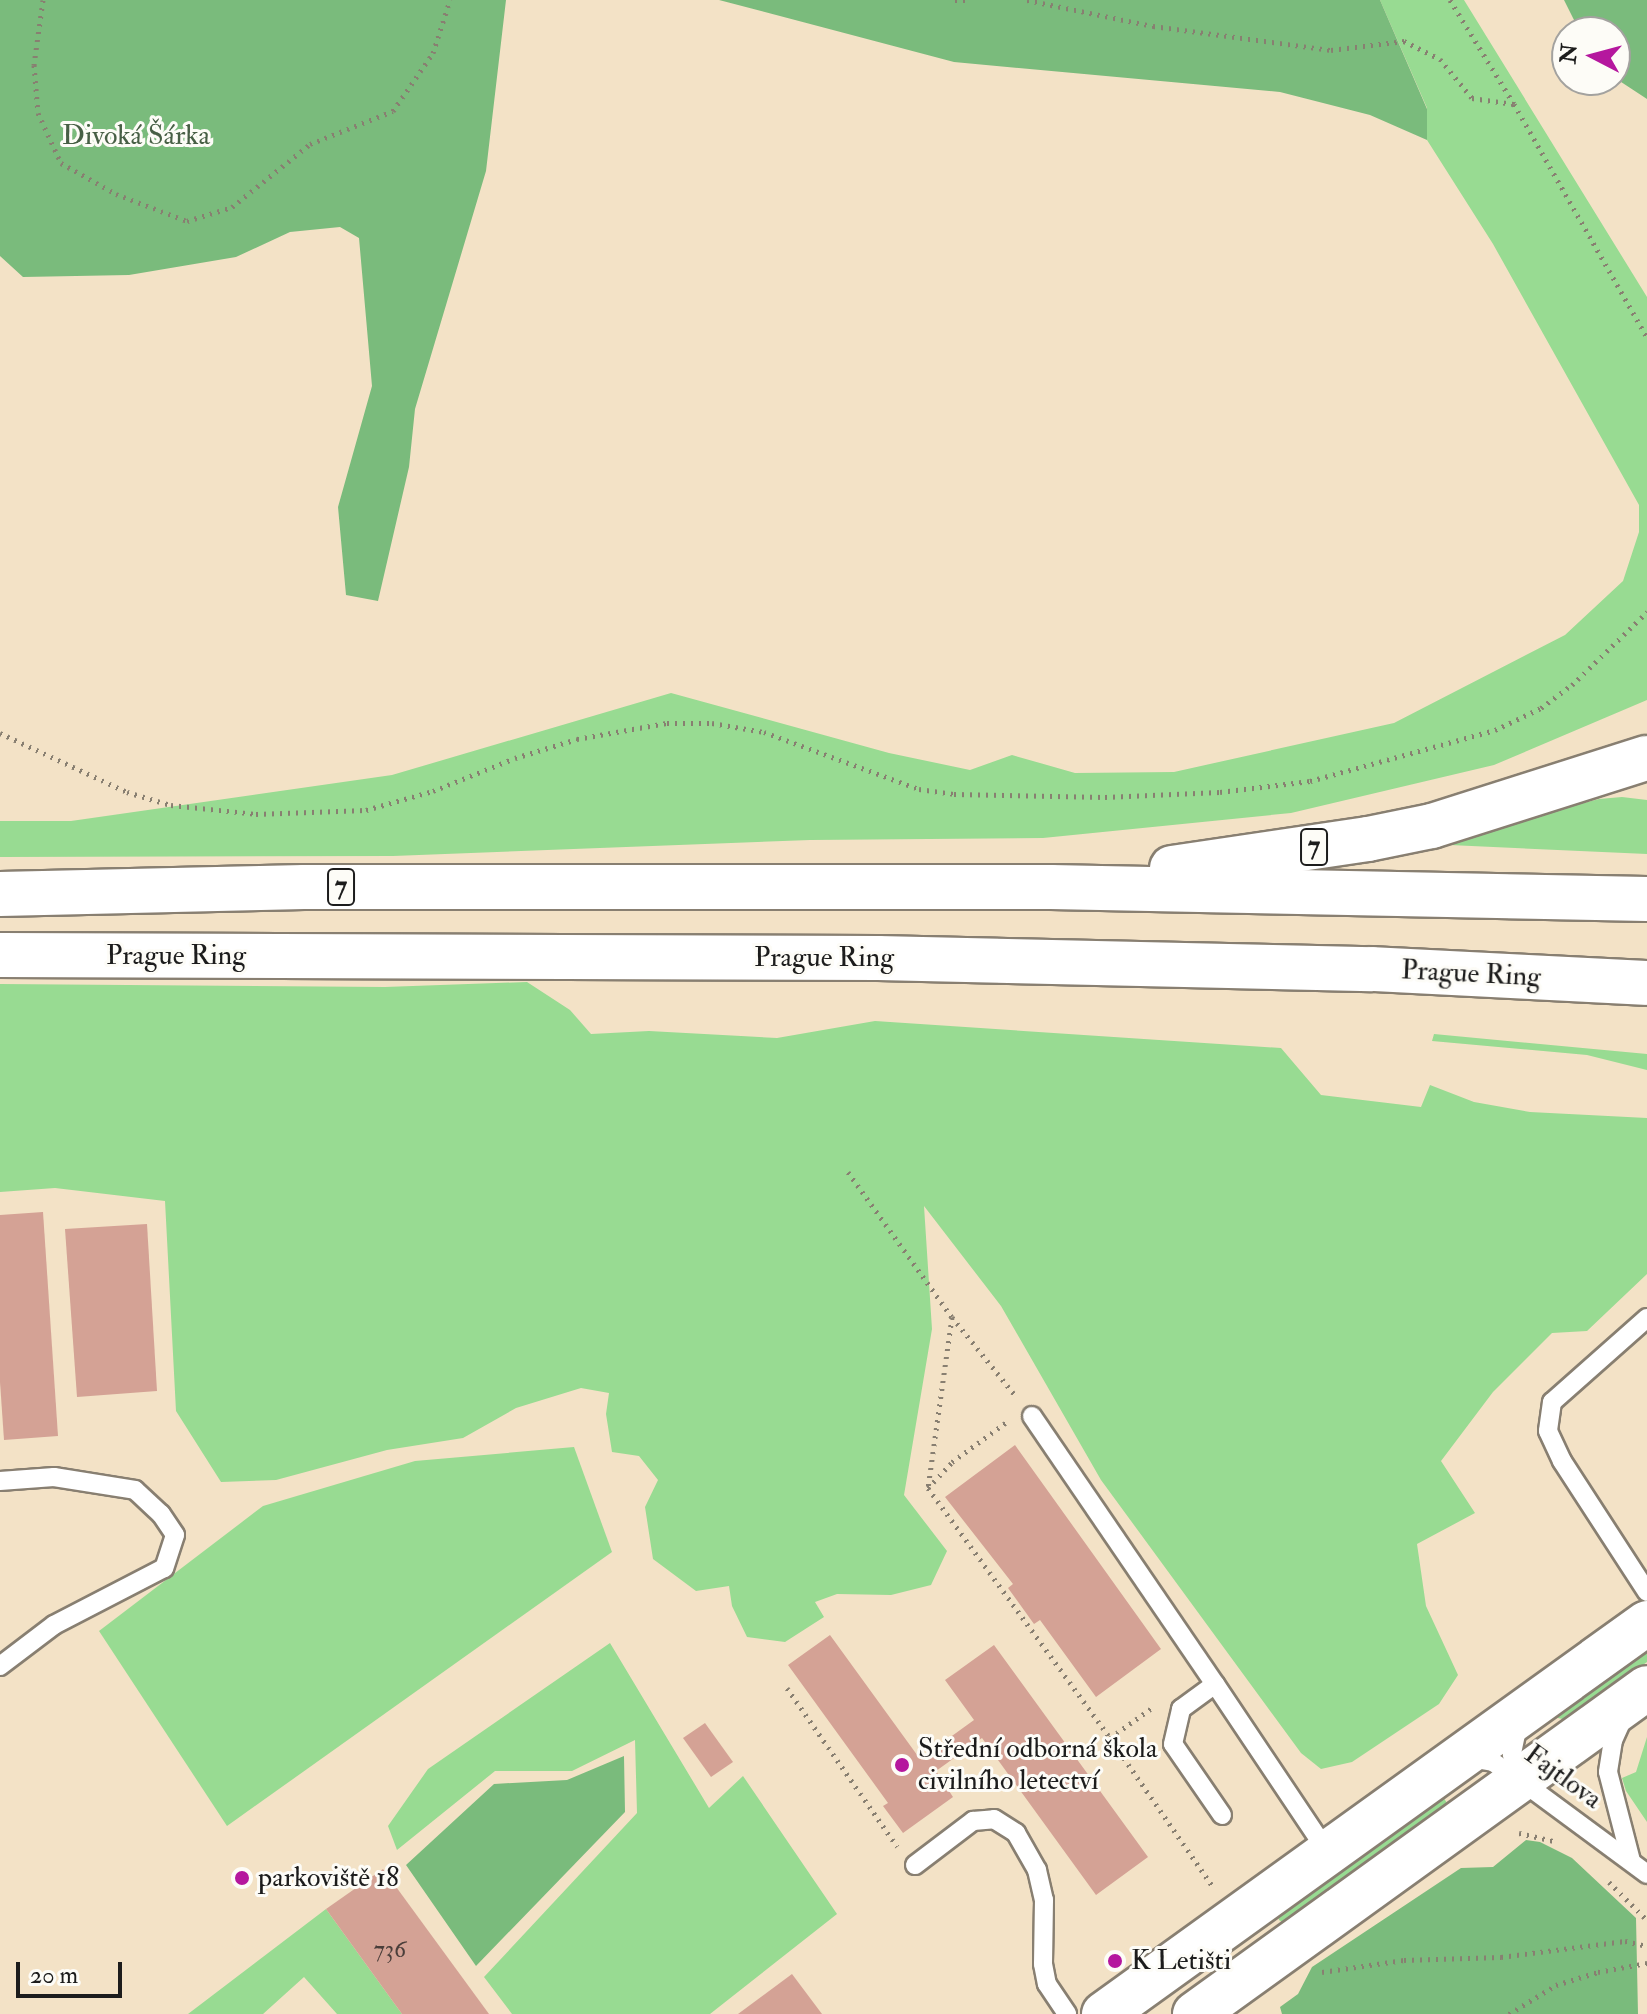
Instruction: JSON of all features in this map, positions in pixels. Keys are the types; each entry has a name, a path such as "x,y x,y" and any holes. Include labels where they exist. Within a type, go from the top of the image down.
{"main road":[{"name":"7","path":"0,894 304,887 1051,887 1419,828 1490,810 1647,759"},
{"path":"1051,887 1647,899"},
{"name":"Prague Ring","path":"0,955 878,958 1372,969 1647,983"},
{"path":"1104,2014 1647,1623"},
{"path":"1195,2014 1644,1690"}],"lane":[{"path":"1647,1318 1552,1402 1548,1431 1562,1461 1647,1592"},
{"path":"1032,1416 1328,1853"},
{"path":"0,1481 54,1477 135,1490 161,1514 175,1535 164,1568 54,1625 0,1666"},
{"path":"1215,1684 1181,1709 1173,1744 1222,1815"},
{"name":"Fajtlova","path":"1631,1861 1608,1772 1619,1724 1644,1690"},
{"path":"1520,1780 1514,1767 1512,1741 1528,1709"},
{"name":"Fajtlova","path":"1456,1761 1485,1759 1520,1780 1647,1874"},
{"path":"915,1865 973,1821 994,1819 1016,1833 1037,1870 1044,1900 1043,1964 1047,1984 1067,2014"}],"path":[{"path":"43,0 34,65 38,113 61,163 116,194 187,221 232,207 310,144 393,111 433,53 450,0"},
{"path":"955,0 966,0"},
{"path":"1027,0 1153,26 1331,50 1404,41 1440,59 1472,98 1514,104"},
{"path":"1450,0 1514,104 1647,337"},
{"path":"0,733 127,792 171,805 256,814 366,810 433,791 577,739 667,723 712,723 764,732 919,789 954,794 1105,797 1220,792 1310,781 1495,730 1541,708 1572,685 1647,612"},
{"path":"848,1172 952,1317 1032,1416"},
{"path":"952,1317 928,1488 1110,1738 1220,1898"},
{"path":"928,1488 952,1462 998,1426 1017,1416 1032,1416"},
{"path":"787,1688 886,1835 915,1865"},
{"path":"1110,1738 1166,1698 1181,1709"},
{"path":"1519,1833 1562,1845"},
{"path":"1606,1879 1647,1920"},
{"path":"1316,1973 1404,1960 1501,1957 1625,1941 1647,1946"},
{"path":"1509,2014 1556,1985 1598,1972 1647,1963"}],"green space":[{"name":"Divoká Šárka","path":"0,0 506,0 486,171 415,409 409,467 378,601 346,595 338,507 372,386 359,238 340,227 290,232 236,257 129,275 23,277 0,256"},
{"path":"719,0 1380,0 1427,109 1427,140 1370,115 1280,92 954,62"},
{"path":"1380,0 1464,0 1647,297 1647,700 1494,765 1291,813 1043,838 810,840 393,856 0,857 0,821 71,821 392,775 671,693 889,753 970,770 1012,755 1075,773 1174,772 1394,723 1565,635 1623,581 1639,532 1639,505 1493,244 1427,140 1427,108"},
{"path":"1564,0 1647,0 1647,99 1631,88 1631,16 1572,16"},
{"path":"1622,797 1647,800 1647,854 1428,844 1599,799"},
{"path":"527,982 570,1010 591,1034 649,1031 777,1038 875,1021 1281,1048 1321,1095 1421,1107 1430,1085 1474,1102 1530,1112 1647,1118 1647,1274 1587,1331 1552,1333 1493,1392 1441,1461 1475,1513 1417,1544 1426,1606 1458,1675 1439,1704 1352,1762 1321,1769 1301,1753 1101,1480 1001,1306 924,1206 932,1329 904,1495 947,1551 931,1585 891,1595 837,1594 815,1602 824,1617 785,1642 747,1637 732,1606 729,1586 696,1591 653,1559 645,1507 658,1480 639,1456 612,1452 606,1414 609,1393 581,1388 516,1408 463,1438 387,1450 276,1480 221,1482 176,1411 165,1201 55,1188 0,1192 0,984 385,987"},
{"path":"1434,1034 1647,1054 1647,1070 1587,1055 1432,1041"},
{"path":"574,1447 612,1552 227,1826 99,1631 263,1506 415,1461"},
{"path":"610,1643 709,1808 743,1776 837,1914 710,2014 512,2014 484,1977 637,1813 635,1740 572,1771 495,1771 397,1850 388,1826 428,1769"},
{"path":"1647,1647 1647,1662 1567,1720 1558,1718 1557,1712"},
{"path":"1647,1737 1647,1822 1626,1791 1622,1778 1636,1772"},
{"path":"624,1756 625,1812 476,1966 406,1865 494,1784 567,1780"},
{"path":"1441,1794 1449,1806 1284,1923 1279,1920 1278,1914"},
{"path":"1526,1840 1540,1842 1572,1858 1636,1918 1638,2014 1282,2014 1280,2007 1298,1994 1312,1967 1461,1868 1493,1867"},
{"path":"326,1909 402,2014 337,2014 304,1977 263,2014 188,2014"}],"building":[{"path":"43,1212 58,1436 4,1440 0,1382 0,1215"},
{"path":"147,1224 157,1391 77,1397 65,1229"},
{"path":"1015,1445 1161,1649 1096,1697 1040,1620 1034,1624 1008,1588 1013,1584 945,1497"},
{"name":"Střední odborná škola civilního letectví","path":"830,1635 920,1759 974,1720 945,1680 994,1645 1148,1857 1096,1895 982,1738 936,1771 953,1797 903,1833 883,1806 888,1803 788,1665"},
{"path":"705,1723 733,1762 711,1777 683,1738"},
{"path":"383,1869 489,2014 402,2014 326,1909"},
{"path":"792,1974 822,2014 738,2014"}],"place":[{"name":"Střední odborná škola civilního letectví","path":"902,1765"},
{"name":"parkoviště 18","path":"242,1878"},
{"name":"K Letišti","path":"1115,1961"}]}
